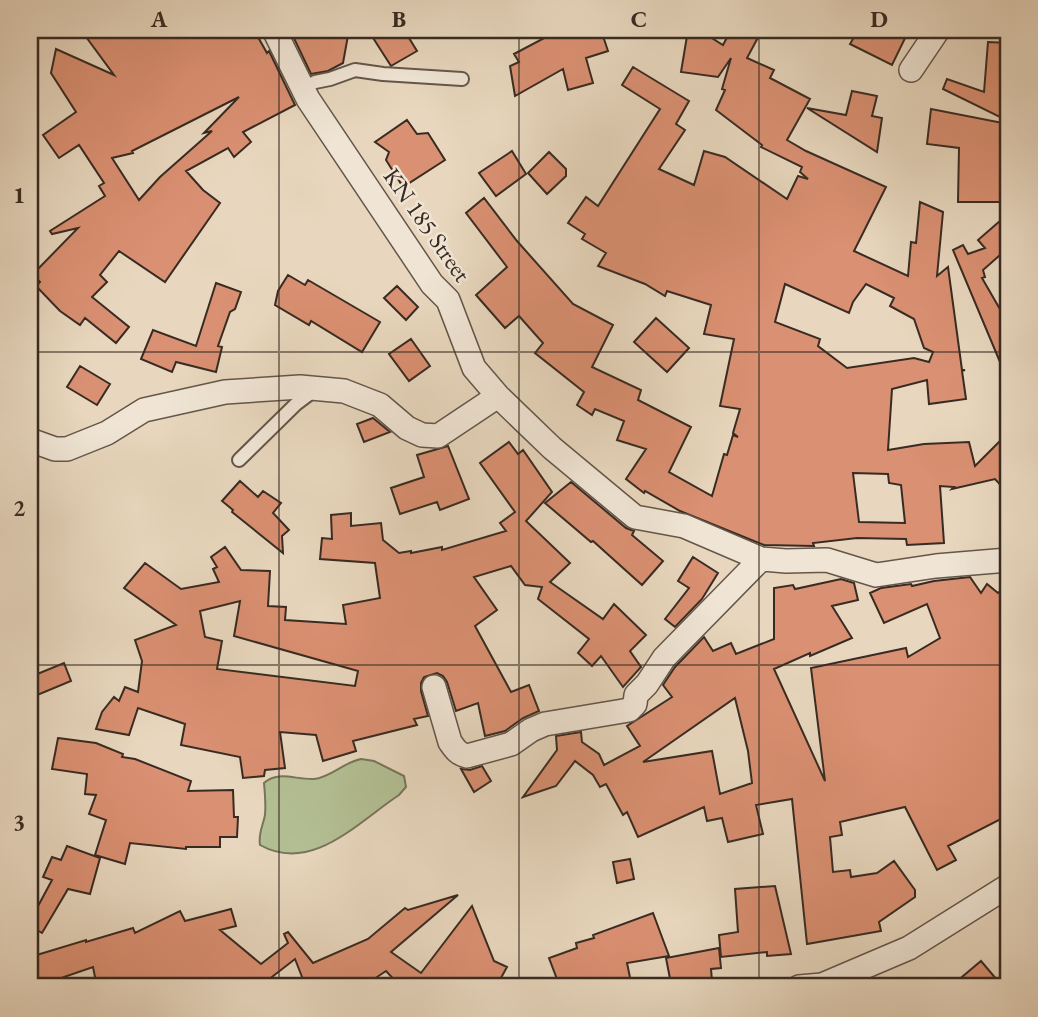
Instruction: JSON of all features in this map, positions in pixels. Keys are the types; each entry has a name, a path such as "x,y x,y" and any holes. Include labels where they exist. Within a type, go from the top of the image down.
{"street":[{"name":"KN 185 Street","path":"274,30 308,99 432,284 448,300 474,369 498,396 552,448 635,517 684,526 761,559"},
{"path":"911,71 938,30"},
{"path":"30,440 55,449 67,449 107,433 144,410 225,392 300,387 344,391 380,405 407,428 422,435 438,436 498,396"},
{"path":"434,687 450,742 461,755 467,756 511,744 545,724 629,710 635,704 636,695 647,684 664,658 761,559 827,560 876,575 936,566 1008,560"},
{"path":"799,987 822,985 909,948 1008,886"}],"lane":[{"path":"308,99 303,88 355,70 463,79"},
{"path":"239,460 296,404 316,389"}],"green space":[{"path":"361,759 374,761 404,776 406,787 351,830 316,849 298,853 279,852 260,845 265,811 264,783 281,776 320,778"}],"building":[{"path":"81,30 254,30 267,53 269,51 295,105 243,132 251,142 234,157 228,148 186,171 203,190 220,203 165,282 119,251 100,275 107,282 92,297 129,327 116,343 85,318 80,325 60,311 36,286 40,282 33,274 78,228 52,234 50,231 105,196 99,186 104,183 79,145 59,158 43,135 76,112 51,73 56,49 114,75","holes":["239,97 204,133 212,131 160,177 139,200 112,158 133,153 132,151"]},
{"path":"297,30 349,30 343,63 328,71 311,74 292,34"},
{"path":"368,30 404,30 417,51 391,66"},
{"path":"551,30 601,30 608,51 586,58 593,83 568,90 563,69 515,96 510,66 519,62 514,54 552,34"},
{"path":"688,30 699,30 723,45 731,30 762,30 747,58 774,70 770,78 810,99 787,140 886,187 854,251 908,276 911,242 916,243 920,202 943,212 937,276 948,267 962,370 965,370 962,371 966,399 929,404 927,380 892,389 888,450 924,444 969,442 975,466 1008,433 1008,493 995,479 952,489 954,487 940,486 944,543 907,545 906,539 857,538 813,543 814,546 764,545 680,511 645,491 644,493 626,479 646,449 617,440 624,421 595,409 592,415 577,405 584,392 535,353 543,343 519,316 505,328 476,295 507,267 466,213 484,198 517,241 573,304 613,325 592,367 641,390 638,400 691,427 669,472 712,496 724,454 727,455 733,435 738,437 733,433 740,409 720,406 734,339 704,334 711,305 667,291 665,296 645,284 598,266 606,253 582,239 585,234 568,223 586,197 598,206 660,109 622,85 633,67 689,101 676,124 685,130 659,169 694,185 704,151 725,157 787,199 798,176 808,179 800,172 802,167 761,147 762,145 716,110 725,90 722,89 731,58 718,77 681,72","holes":["785,284 849,313 853,302 866,284 894,298 890,306 914,319 924,348 933,352 929,362 914,358 847,368 818,346 820,339 775,322","853,473 888,474 889,483 901,485 905,523 859,522"]},
{"path":"858,30 909,30 892,65 850,44"},
{"path":"988,42 1008,43 1008,121 943,89 947,79 984,92"},
{"path":"852,91 877,96 872,116 882,118 877,152 807,108 846,115"},
{"path":"931,109 1008,124 1008,202 958,202 959,148 927,144"},
{"path":"407,120 417,134 428,133 445,160 403,187 386,160 389,152 375,142"},
{"path":"512,151 526,174 496,196 479,173"},
{"path":"549,152 566,169 566,176 547,194 528,173"},
{"path":"1008,214 1008,248 983,270 985,277 982,278 1008,323 1008,381 953,250 963,245 968,254 985,248 978,240"},
{"path":"288,275 305,285 308,280 380,322 362,352 311,321 309,325 275,305 278,291"},
{"path":"216,283 241,292 235,309 230,312 218,346 222,347 216,372 176,362 172,372 141,359 153,330 196,346"},
{"path":"397,286 418,307 406,320 384,298"},
{"path":"656,318 689,348 667,372 634,342"},
{"path":"411,339 430,366 409,381 389,354"},
{"path":"80,366 110,384 97,405 67,387"},
{"path":"373,418 390,432 364,442 357,424"},
{"path":"509,442 518,454 523,450 552,492 526,521 570,563 550,582 603,619 614,604 646,635 630,651 641,667 623,687 601,656 592,666 578,653 589,639 538,599 542,587 525,585 511,566 474,577 497,610 475,626 511,692 529,685 539,711 505,731 485,736 478,703 456,711 447,682 437,673 424,677 421,683 428,716 414,719 417,725 353,741 356,751 323,761 316,735 280,732 285,768 265,770 264,776 243,778 240,757 181,745 185,724 138,708 129,735 96,729 102,712 114,697 119,701 125,687 138,692 142,661 135,640 176,625 124,588 145,563 181,589 219,582 213,569 217,567 211,557 225,547 241,570 270,571 268,606 286,607 285,620 346,624 343,605 380,598 375,563 320,559 322,538 332,539 331,515 351,513 351,526 381,523 383,540 399,553 442,547 442,550 506,531 500,523 515,512 480,463","holes":["240,601 234,636 358,671 355,686 217,669 222,641 205,637 200,611"]},
{"path":"448,446 469,499 440,510 437,502 400,514 391,488 424,477 417,455"},
{"path":"240,481 258,497 263,491 281,503 273,513 289,530 282,536 283,553 222,501"},
{"path":"571,482 626,528 634,531 632,535 663,561 642,585 545,503"},
{"path":"693,557 718,573 702,599 675,627 665,619 689,588 678,581"},
{"path":"970,577 981,593 987,584 998,593 1008,585 1008,812 1001,819 948,846 956,860 937,870 905,807 840,822 842,835 830,837 833,872 850,870 851,877 877,873 894,861 915,890 915,897 879,922 881,931 807,944 792,799 756,805 763,834 728,842 722,818 707,821 704,807 638,837 627,812 623,815 606,784 600,787 593,775 575,761 556,786 523,797 557,750 556,736 581,732 582,742 599,754 604,765 640,746 627,726 672,697 663,685 675,667 704,637 713,651 731,643 736,654 774,639 774,588 793,585 795,589 841,579 854,583 858,600 832,606 852,638 774,669 825,781 811,668 906,648 908,657 940,638 927,604 884,623 870,593 881,588","holes":["735,698 748,751 752,783 720,794 712,751 643,762"]},
{"path":"64,663 71,681 30,698 30,677"},
{"path":"58,738 96,743 123,754 122,757 135,759 191,781 188,791 233,790 234,817 238,817 237,837 220,837 220,847 186,849 130,843 125,864 95,855 106,820 89,814 96,795 85,794 87,774 52,769"},
{"path":"482,766 491,781 474,792 461,769 470,770"},
{"path":"67,846 100,858 90,894 68,889 42,933 30,926 30,921 52,880 43,877 52,857 61,860"},
{"path":"630,859 634,879 617,883 613,862"},
{"path":"775,886 791,954 767,956 767,952 721,957 719,935 738,932 735,889"},
{"path":"458,895 391,952 421,973 472,906 494,961 507,967 496,987 401,987 386,971 362,987 306,987 295,959 259,987 97,987 93,967 35,987 30,972 30,957 133,928 135,933 180,911 185,921 231,909 236,926 220,930 261,964 288,943 284,934 288,932 313,963 368,939 405,908 408,910"},
{"path":"653,913 669,956 627,963 632,987 560,987 549,958 577,948 576,943 594,938 593,935"},
{"path":"719,948 721,968 711,969 712,981 671,984 666,958"},
{"path":"981,961 1003,987 950,987"}]}
